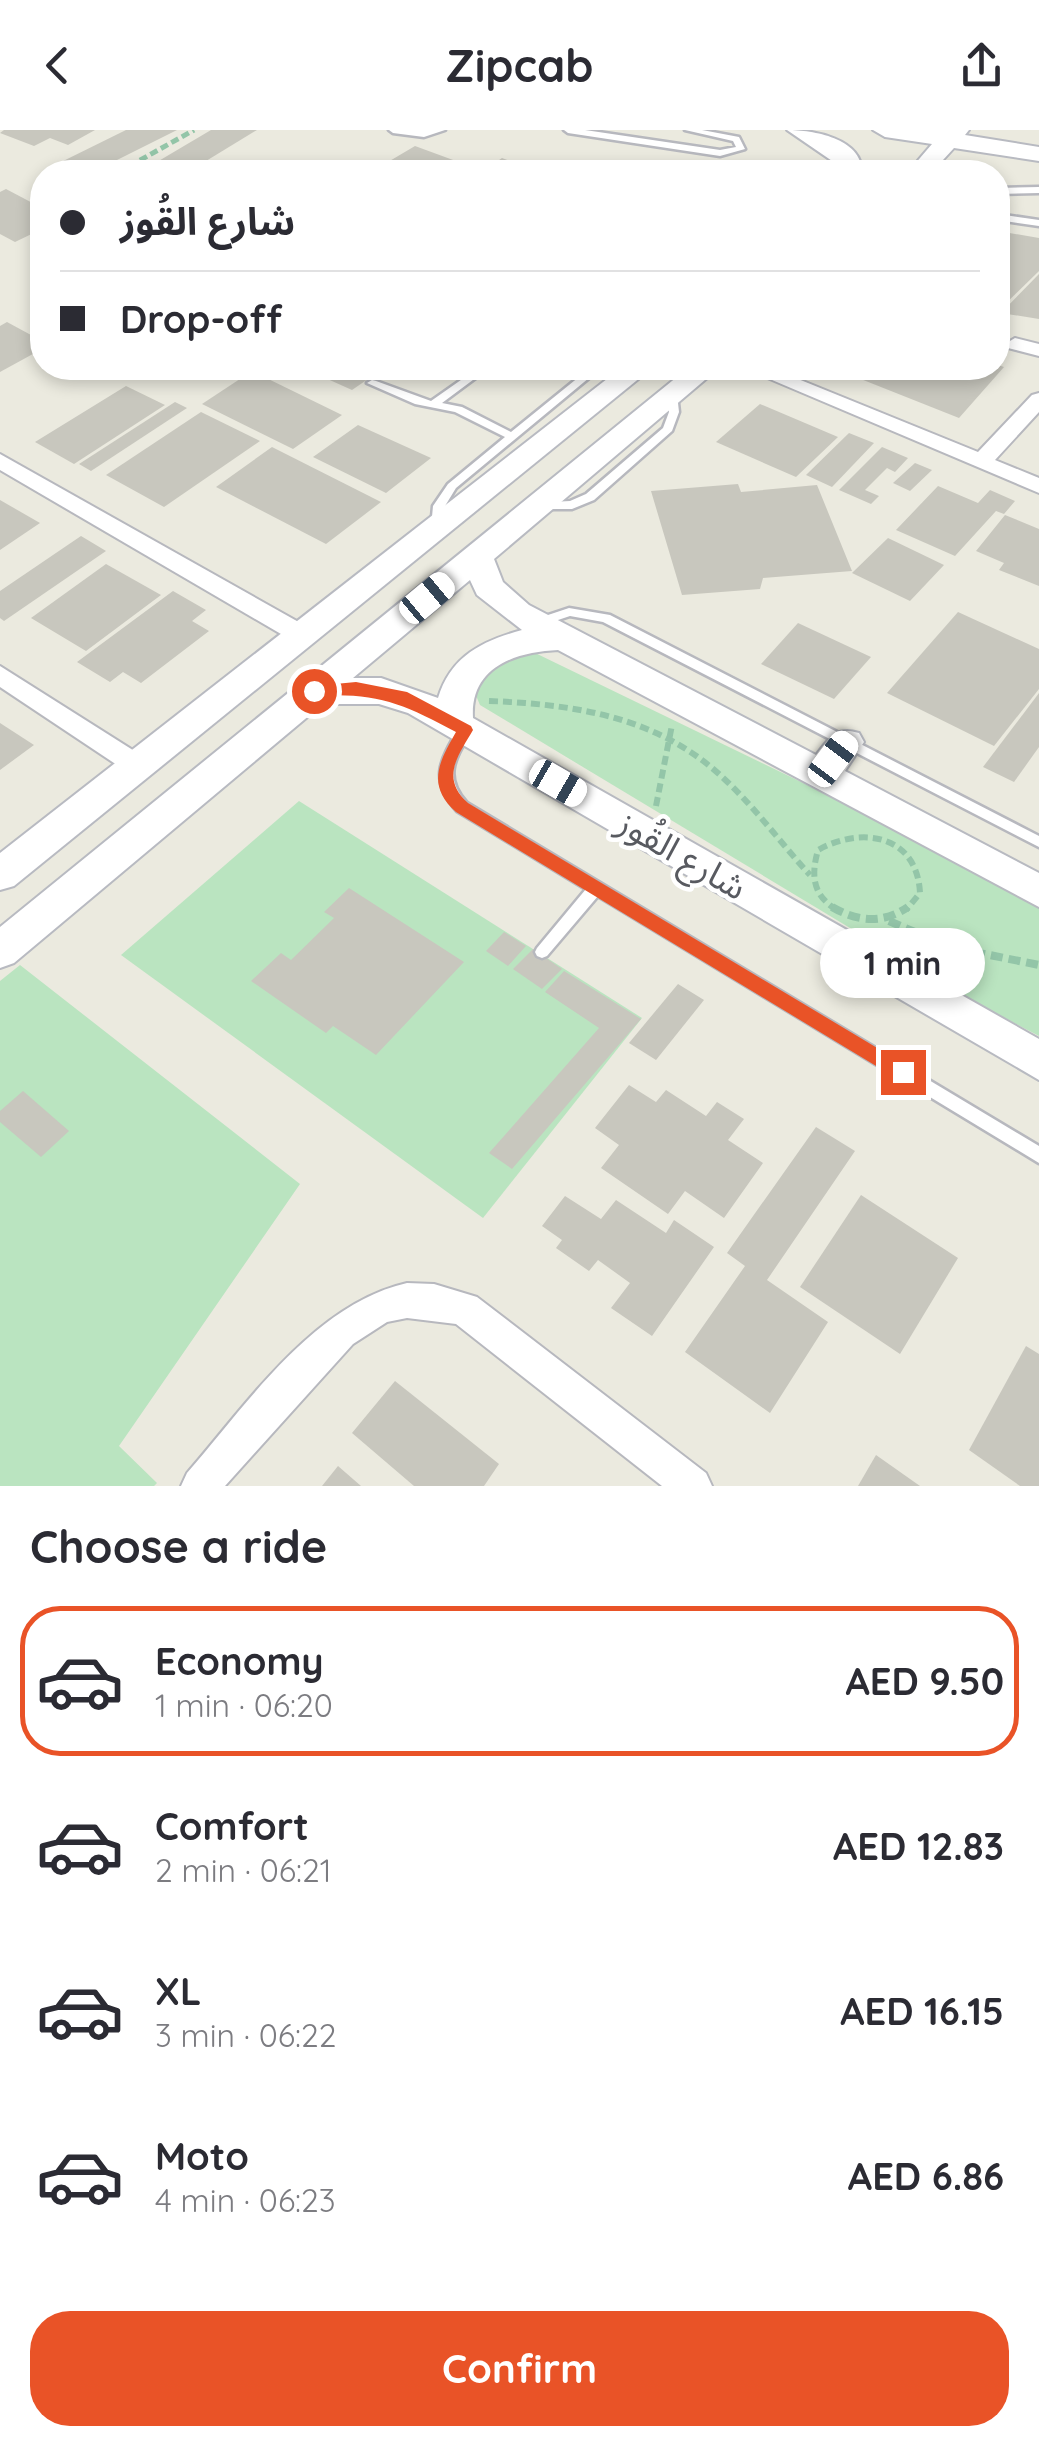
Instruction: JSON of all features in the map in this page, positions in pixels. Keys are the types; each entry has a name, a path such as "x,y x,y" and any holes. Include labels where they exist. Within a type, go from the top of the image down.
{"street":[{"path":"798,130 847,160"},
{"path":"1025,130 1039,132"},
{"path":"894,144 953,135 1039,156"},
{"path":"931,160 953,135"},
{"path":"1010,162 1039,156"},
{"path":"1015,344 1039,350"},
{"path":"0,876 623,380"},
{"path":"7,938 314,691 690,380"},
{"path":"783,380 1039,486"},
{"path":"981,462 1039,400"},
{"path":"0,461 302,635"},
{"path":"477,556 489,586 517,614 1039,891"},
{"path":"458,718 463,678 483,658 548,631"},
{"path":"0,675 138,766"},
{"name":"شارع القُوز","path":"314,691 380,690 458,718 650,836 1039,1061"},
{"path":"821,776 846,742"},
{"path":"200,1486 339,1330 379,1306 424,1299 465,1309 693,1486"}],"lane":[{"path":"393,130 424,134 441,130"},
{"path":"568,130 720,153 741,148 736,139 689,130"},
{"path":"1010,191 1039,190"},
{"path":"1010,219 1039,223"},
{"path":"434,404 467,380"},
{"path":"437,528 444,496 581,380"},
{"path":"372,383 458,408 512,437"},
{"path":"548,631 569,612 606,618 1039,842"},
{"path":"458,718 444,766 446,788 452,798 1039,1154"},
{"path":"542,952 596,888"}],"path":[{"path":"141,160 194,130"},
{"path":"650,836 677,699"},
{"path":"458,718 570,706 630,722 670,738 724,780 810,875 823,901 837,912 871,922 888,920 903,914 920,893 916,866 893,844 877,837 844,836 818,850 810,875"},
{"path":"888,920 950,947 1039,965"}],"green space":[{"path":"529,650 898,829 1039,905 1039,1036 963,996 480,705 469,679"},
{"path":"299,801 642,1018 483,1218 121,955"},
{"path":"20,965 300,1184 119,1446 157,1483 154,1486 0,1486 0,981"}],"building":[{"path":"95,130 68,145 50,138 34,146 0,133"},
{"path":"126,130 177,130 117,160 65,160"},
{"path":"211,130 257,130 208,160 160,160"},
{"path":"415,146 453,160 391,160"},
{"path":"6,189 30,202 30,235 15,242 0,234 0,192"},
{"path":"1010,233 1039,238 1039,271 1010,299"},
{"path":"1039,274 1039,319 1010,314 1010,304"},
{"path":"7,322 30,334 30,356 0,372 0,326"},
{"path":"238,380 270,380 342,415 293,449 202,404"},
{"path":"330,380 367,380 352,390"},
{"path":"863,380 993,380 959,418"},
{"path":"126,386 165,405 74,464 35,442"},
{"path":"175,402 187,408 91,471 79,464"},
{"path":"760,404 838,437 796,477 716,442"},
{"path":"201,412 260,441 164,507 106,475"},
{"path":"358,425 431,458 386,493 313,457"},
{"path":"849,433 874,443 832,487 806,475"},
{"path":"272,447 381,502 326,544 216,487"},
{"path":"882,447 908,458 895,472 887,468 865,490 879,496 871,504 839,490"},
{"path":"915,463 932,470 910,491 893,483"},
{"path":"738,484 741,492 817,485 852,571 763,578 760,589 682,595 651,491"},
{"path":"938,486 978,503 990,490 1015,501 1004,514 996,511 955,556 896,530"},
{"path":"0,500 40,523 0,550"},
{"path":"1005,515 1039,529 1039,586 999,570 1004,563 976,551"},
{"path":"81,536 106,551 4,621 0,618 0,591"},
{"path":"888,538 944,565 910,601 852,573"},
{"path":"106,564 161,595 86,651 31,618"},
{"path":"173,591 206,610 192,621 209,631 141,683 123,672 110,682 77,662"},
{"path":"958,612 1039,649 1039,689 994,746 887,693"},
{"path":"798,623 871,657 834,699 761,664"},
{"path":"1039,693 1039,747 1014,782 983,767"},
{"path":"0,723 34,745 0,770"},
{"path":"349,888 464,962 376,1055 333,1026 326,1033 251,981 281,953 291,960 334,918 324,912"},
{"path":"504,932 526,946 508,966 486,951"},
{"path":"533,949 562,969 542,989 513,969"},
{"path":"564,971 641,1019 512,1169 489,1153 599,1028 545,992"},
{"path":"678,984 704,1000 656,1060 629,1043"},
{"path":"629,1085 656,1102 666,1090 706,1116 717,1102 744,1119 728,1140 763,1163 724,1218 685,1191 668,1214 601,1168 619,1145 595,1128"},
{"path":"23,1091 69,1131 41,1157 0,1122 0,1111"},
{"path":"816,1127 855,1151 767,1280 828,1322 770,1413 685,1352 745,1266 727,1253"},
{"path":"861,1195 958,1258 900,1354 800,1287"},
{"path":"565,1196 601,1219 616,1200 666,1233 674,1220 714,1247 652,1336 611,1308 630,1283 598,1260 589,1271 556,1248 562,1240 542,1226"},
{"path":"1026,1346 1039,1354 1039,1486 1020,1486 969,1450"},
{"path":"395,1381 499,1464 484,1486 414,1486 352,1433"},
{"path":"876,1455 920,1486 858,1486"},
{"path":"338,1466 361,1486 322,1486"}],"route":[{"path":"314,691 380,690 420,704 465,730 444,766 446,788 462,807 903,1072"}]}
